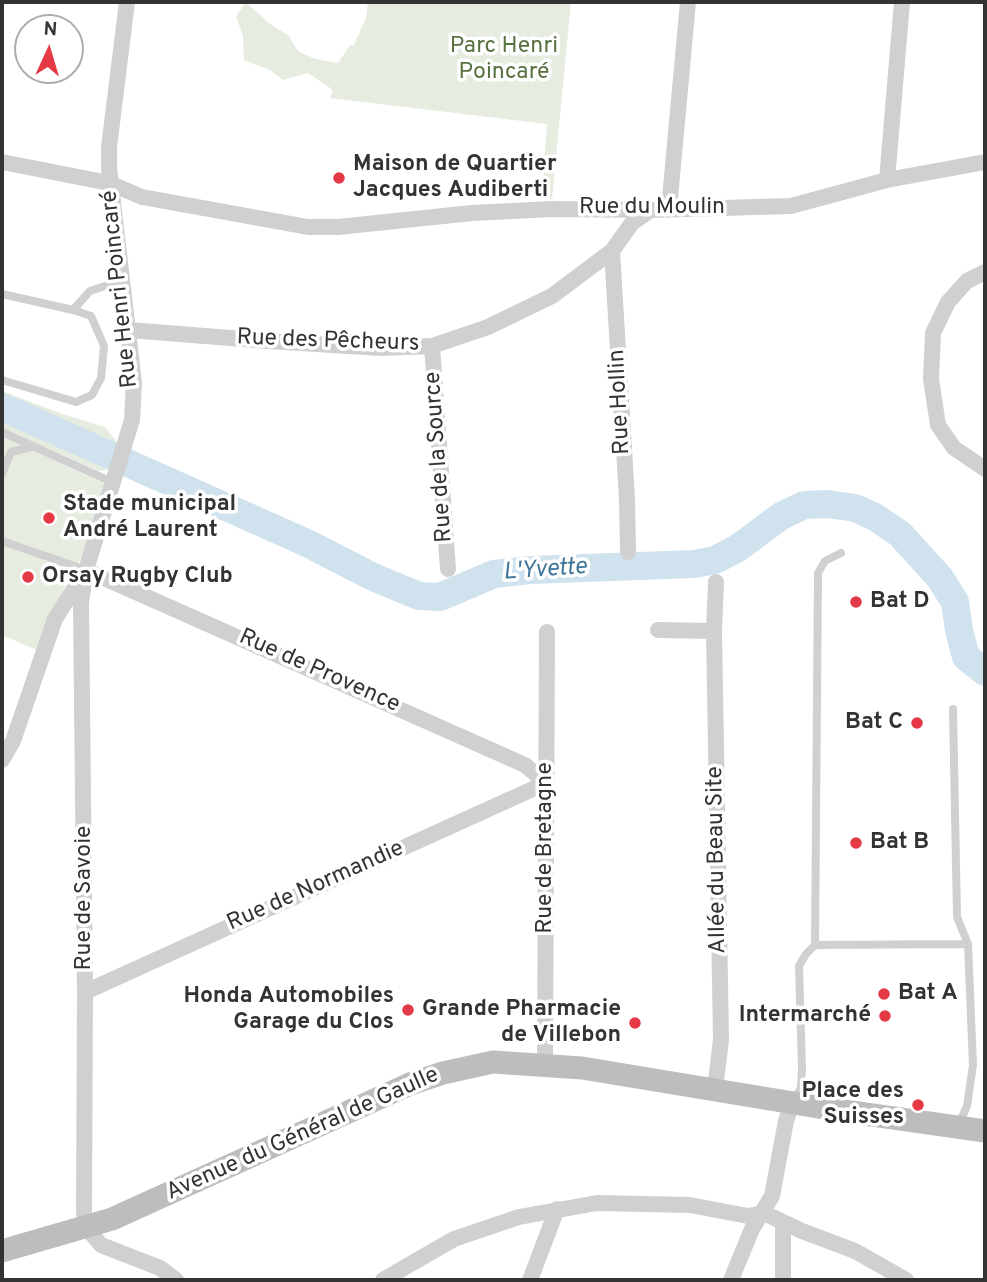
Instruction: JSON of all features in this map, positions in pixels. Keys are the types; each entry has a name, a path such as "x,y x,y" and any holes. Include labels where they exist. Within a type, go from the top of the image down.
{"main road":[{"name":"Avenue du Général de Gaulle","path":"2,1251 86,1227 136,1209 410,1084 454,1069 493,1062 545,1064 985,1132"}],"street":[{"name":"Rue Henri Poincaré","path":"86,570 132,421 134,383 129,330 109,183 109,146 127,2"},
{"path":"669,209 688,2"},
{"path":"887,180 902,2"},
{"name":"Rue du Moulin","path":"2,162 109,183 142,197 308,227 338,228 472,213 579,208 651,211 791,206 887,180 985,162"},
{"name":"Rue des Pêcheurs","path":"129,330 381,348 432,346 488,327 552,296 612,251 632,223 651,211"},
{"name":"Rue Hollin","path":"612,251 628,552"},
{"path":"985,272 967,281 948,302 933,333 931,379 938,425 954,448 985,469"},
{"name":"Rue de la Source","path":"432,346 448,569"},
{"path":"3,756 13,741 55,619 86,570"},
{"name":"Rue de Provence","path":"86,570 525,765 546,783"},
{"name":"Rue de Savoie","path":"86,570 81,603 86,1227"},
{"name":"Allée du Beau Site","path":"715,1089 721,1040 714,631 716,582"},
{"path":"658,630 714,631"},
{"name":"Rue de Bretagne","path":"545,1064 547,632"},
{"name":"Rue de Normandie","path":"85,992 546,783"},
{"path":"732,1280 752,1229 772,1196 792,1103"},
{"path":"383,1280 454,1239 519,1217 597,1203 691,1205 748,1216 764,1213 855,1251 906,1280"},
{"path":"530,1280 557,1209"},
{"path":"783,1222 783,1280"},
{"path":"86,1227 102,1245 160,1268 176,1280"}],"lane":[{"path":"73,310 90,291 108,285 123,286"},
{"path":"2,294 91,316 104,346 102,378 93,395 76,402 2,380"},
{"path":"2,432 115,480"},
{"path":"2,474 11,452 32,447"},
{"path":"2,541 86,570"},
{"path":"792,1103 801,1088 799,966 815,945 818,573 825,561 841,553"},
{"path":"953,709 957,917 968,944 973,1065 967,1106 957,1128"},
{"path":"815,945 968,944"}],"green space":[{"name":"Parc Henri Poincaré","path":"246,2 270,24 288,35 298,51 315,59 338,63 350,45 354,45 366,18 368,2 571,2 552,199 542,196 547,124 330,98 333,90 308,73 283,80 270,70 244,60 243,36 236,16"},
{"path":"2,391 105,427 116,441 107,470 99,471 2,428"},
{"name":"Stade municipal André Laurent","path":"2,436 107,485 85,551 58,600 39,651 2,635"}],"waterway":[{"name":"L'Yvette","path":"2,407 419,596 440,597 494,574 530,570 694,564 715,560 738,548 781,516 804,505 828,504 855,508 875,517 900,534 940,578 955,602 966,657 985,672"}],"place":[{"name":"Maison de Quartier Jacques Audiberti","path":"339,178"},
{"name":"Stade municipal André Laurent","path":"49,518"},
{"name":"Orsay Rugby Club","path":"28,577"},
{"name":"Bat D","path":"856,602"},
{"name":"Bat C","path":"917,723"},
{"name":"Bat B","path":"856,843"},
{"name":"Bat A","path":"884,994"},
{"name":"Honda Automobiles Garage du Clos","path":"408,1010"},
{"name":"Intermarché","path":"885,1016"},
{"name":"Grande Pharmacie de Villebon","path":"635,1023"},
{"name":"Place des Suisses","path":"918,1105"}]}
